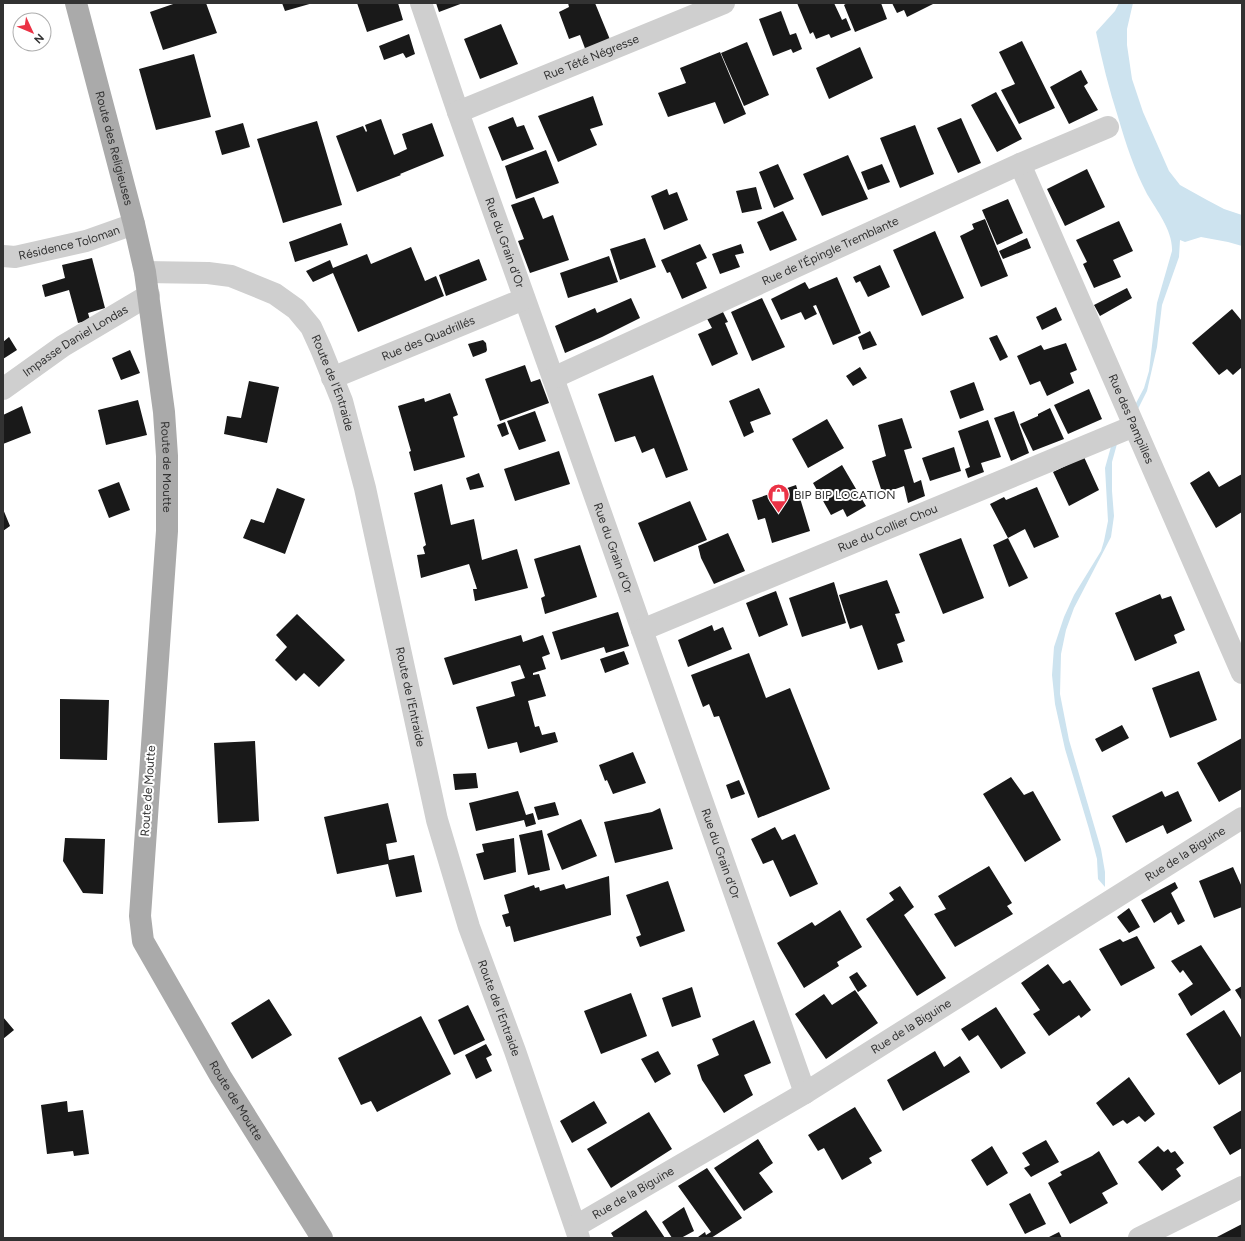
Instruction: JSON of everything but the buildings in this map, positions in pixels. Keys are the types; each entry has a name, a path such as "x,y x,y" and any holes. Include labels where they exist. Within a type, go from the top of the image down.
{"main road":[{"name":"Route des Religieuses","path":"76,3 134,224 149,294"},
{"name":"Route de Moutte","path":"149,294 164,412 166,456 166,531 140,916 143,941 221,1077 322,1238"}],"street":[{"name":"Rue du Grain d'Or","path":"421,3 458,112 805,1093"},
{"name":"Rue Tété Négresse","path":"458,112 724,3"},
{"name":"Rue de l'Épingle Tremblante","path":"553,378 1020,164 1108,127"},
{"name":"Rue des Pampilles","path":"1020,164 1242,673"},
{"name":"Résidence Toloman","path":"3,256 15,257 86,241 134,224"},
{"name":"Route de l'Entraide","path":"145,272 208,273 231,276 275,294 296,309 311,327 342,402 365,488 437,820 469,927 517,1058 577,1232"},
{"name":"Impasse Daniel Londas","path":"3,389 63,346 149,294"},
{"name":"Rue des Quadrillés","path":"332,378 524,299"},
{"name":"Rue du Collier Chou","path":"642,630 1134,426"},
{"name":"Rue de la Biguine","path":"577,1232 805,1093 1242,818"},
{"path":"1139,1238 1242,1187"}],"water":[{"path":"1119,3 1133,3 1127,29 1127,45 1132,79 1143,112 1169,171 1180,185 1224,209 1242,215 1242,246 1201,237 1185,242 1180,240 1179,257 1162,305 1157,347 1147,391 1117,444 1112,462 1114,516 1111,537 1074,608 1066,630 1061,654 1060,694 1069,740 1101,849 1105,872 1105,887 1098,879 1097,859 1065,749 1055,704 1052,675 1054,647 1064,617 1074,595 1101,551 1104,541 1108,521 1105,468 1112,443 1144,388 1149,371 1157,303 1172,251 1170,236 1160,214 1147,194 1138,175 1124,137 1098,43 1096,32 1115,11"}],"place":[{"name":"BIP BIP LOCATION","path":"778,514"}]}
